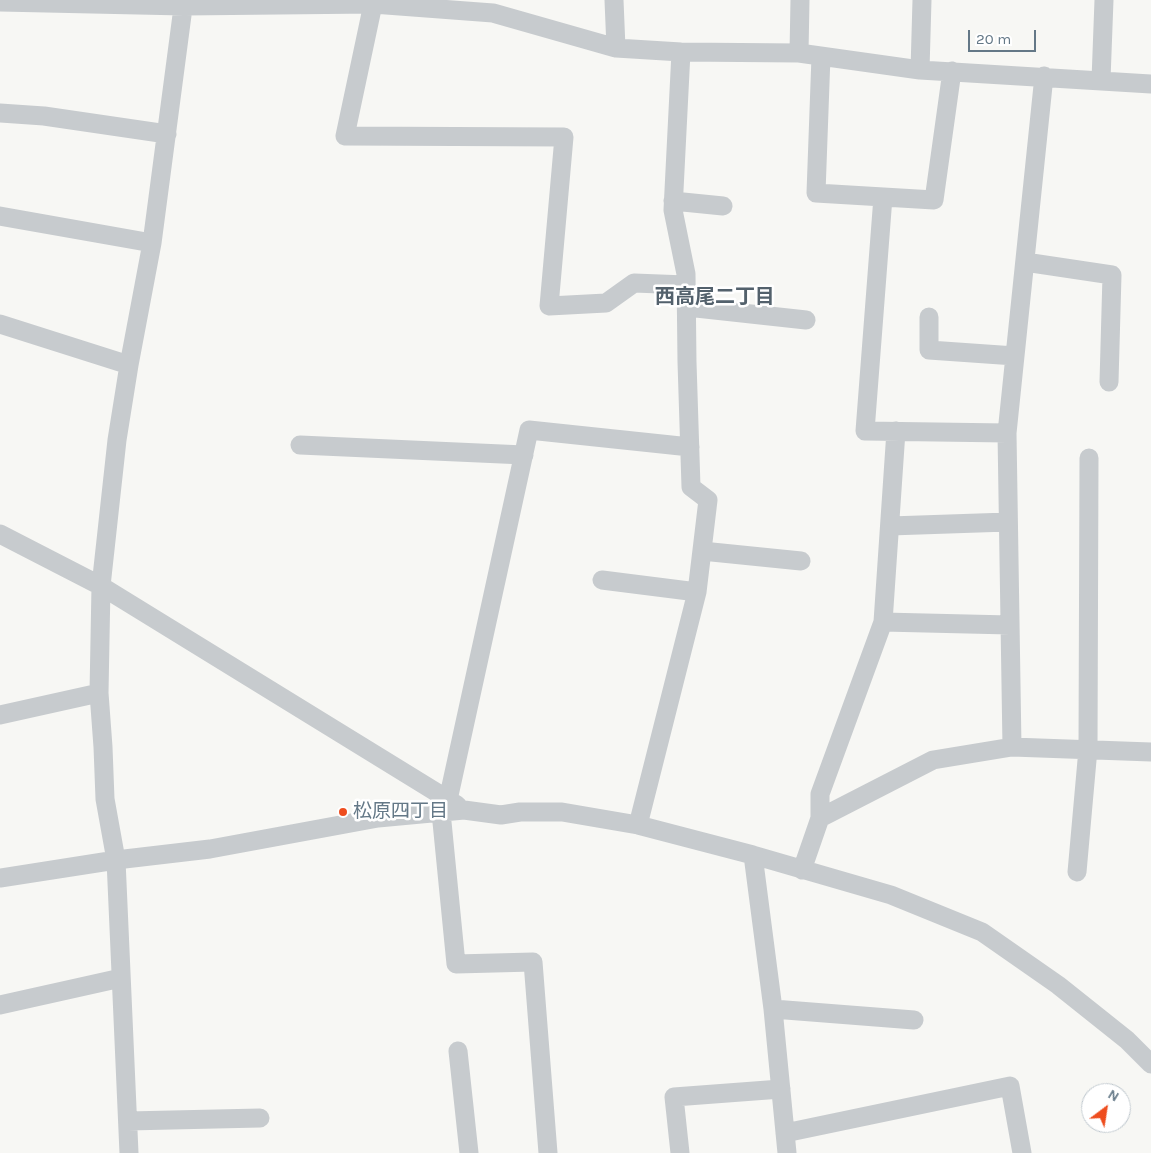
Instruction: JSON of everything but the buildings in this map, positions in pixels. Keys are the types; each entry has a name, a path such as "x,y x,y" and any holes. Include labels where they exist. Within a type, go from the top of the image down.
{"street":[{"path":"614,0 616,48"},
{"path":"799,53 800,0"},
{"path":"920,70 922,0"},
{"path":"1101,80 1104,0"},
{"path":"0,2 493,6 616,48 681,52 799,53 920,70 1044,76 1151,84"},
{"path":"129,1153 116,860 105,799 99,693 100,586 117,440 152,243 184,3"},
{"path":"373,4 344,136 564,137 549,306 606,303 634,283 686,285"},
{"path":"638,825 696,592 708,500 691,487 686,274 673,210 681,52"},
{"path":"821,56 816,193 934,200 952,71"},
{"path":"1012,747 1006,433 1044,76"},
{"path":"0,113 44,116 167,134"},
{"path":"883,197 865,431 1006,433"},
{"path":"673,201 723,206"},
{"path":"0,216 152,243"},
{"path":"1025,262 1112,275 1109,382"},
{"path":"686,307 806,320"},
{"path":"929,316 929,350 1015,356"},
{"path":"0,324 129,365"},
{"path":"548,1153 533,962 456,964 444,806 530,430 690,447"},
{"path":"802,870 820,818 820,794 883,622 896,431"},
{"path":"300,445 524,455"},
{"path":"1077,872 1088,750 1089,458"},
{"path":"890,526 1008,522"},
{"path":"0,534 100,586 444,806 501,815 520,812 562,812 638,825 891,894 982,932 1058,985 1127,1040 1151,1064"},
{"path":"702,551 801,561"},
{"path":"602,580 696,592"},
{"path":"883,622 1010,625"},
{"path":"0,715 99,693"},
{"path":"820,818 933,760 1012,747 1151,752"},
{"path":"0,878 210,848 444,806"},
{"path":"753,855 773,1009 787,1153"},
{"path":"0,1005 121,978"},
{"path":"773,1009 914,1020"},
{"path":"458,1051 469,1153"},
{"path":"785,1133 1010,1086 1022,1153"},
{"path":"680,1153 674,1097 780,1089"},
{"path":"128,1121 260,1118"}],"place":[{"name":"松原四丁目","path":"343,812"}],"district":[{"name":"西高尾二丁目","path":"715,297"}]}
